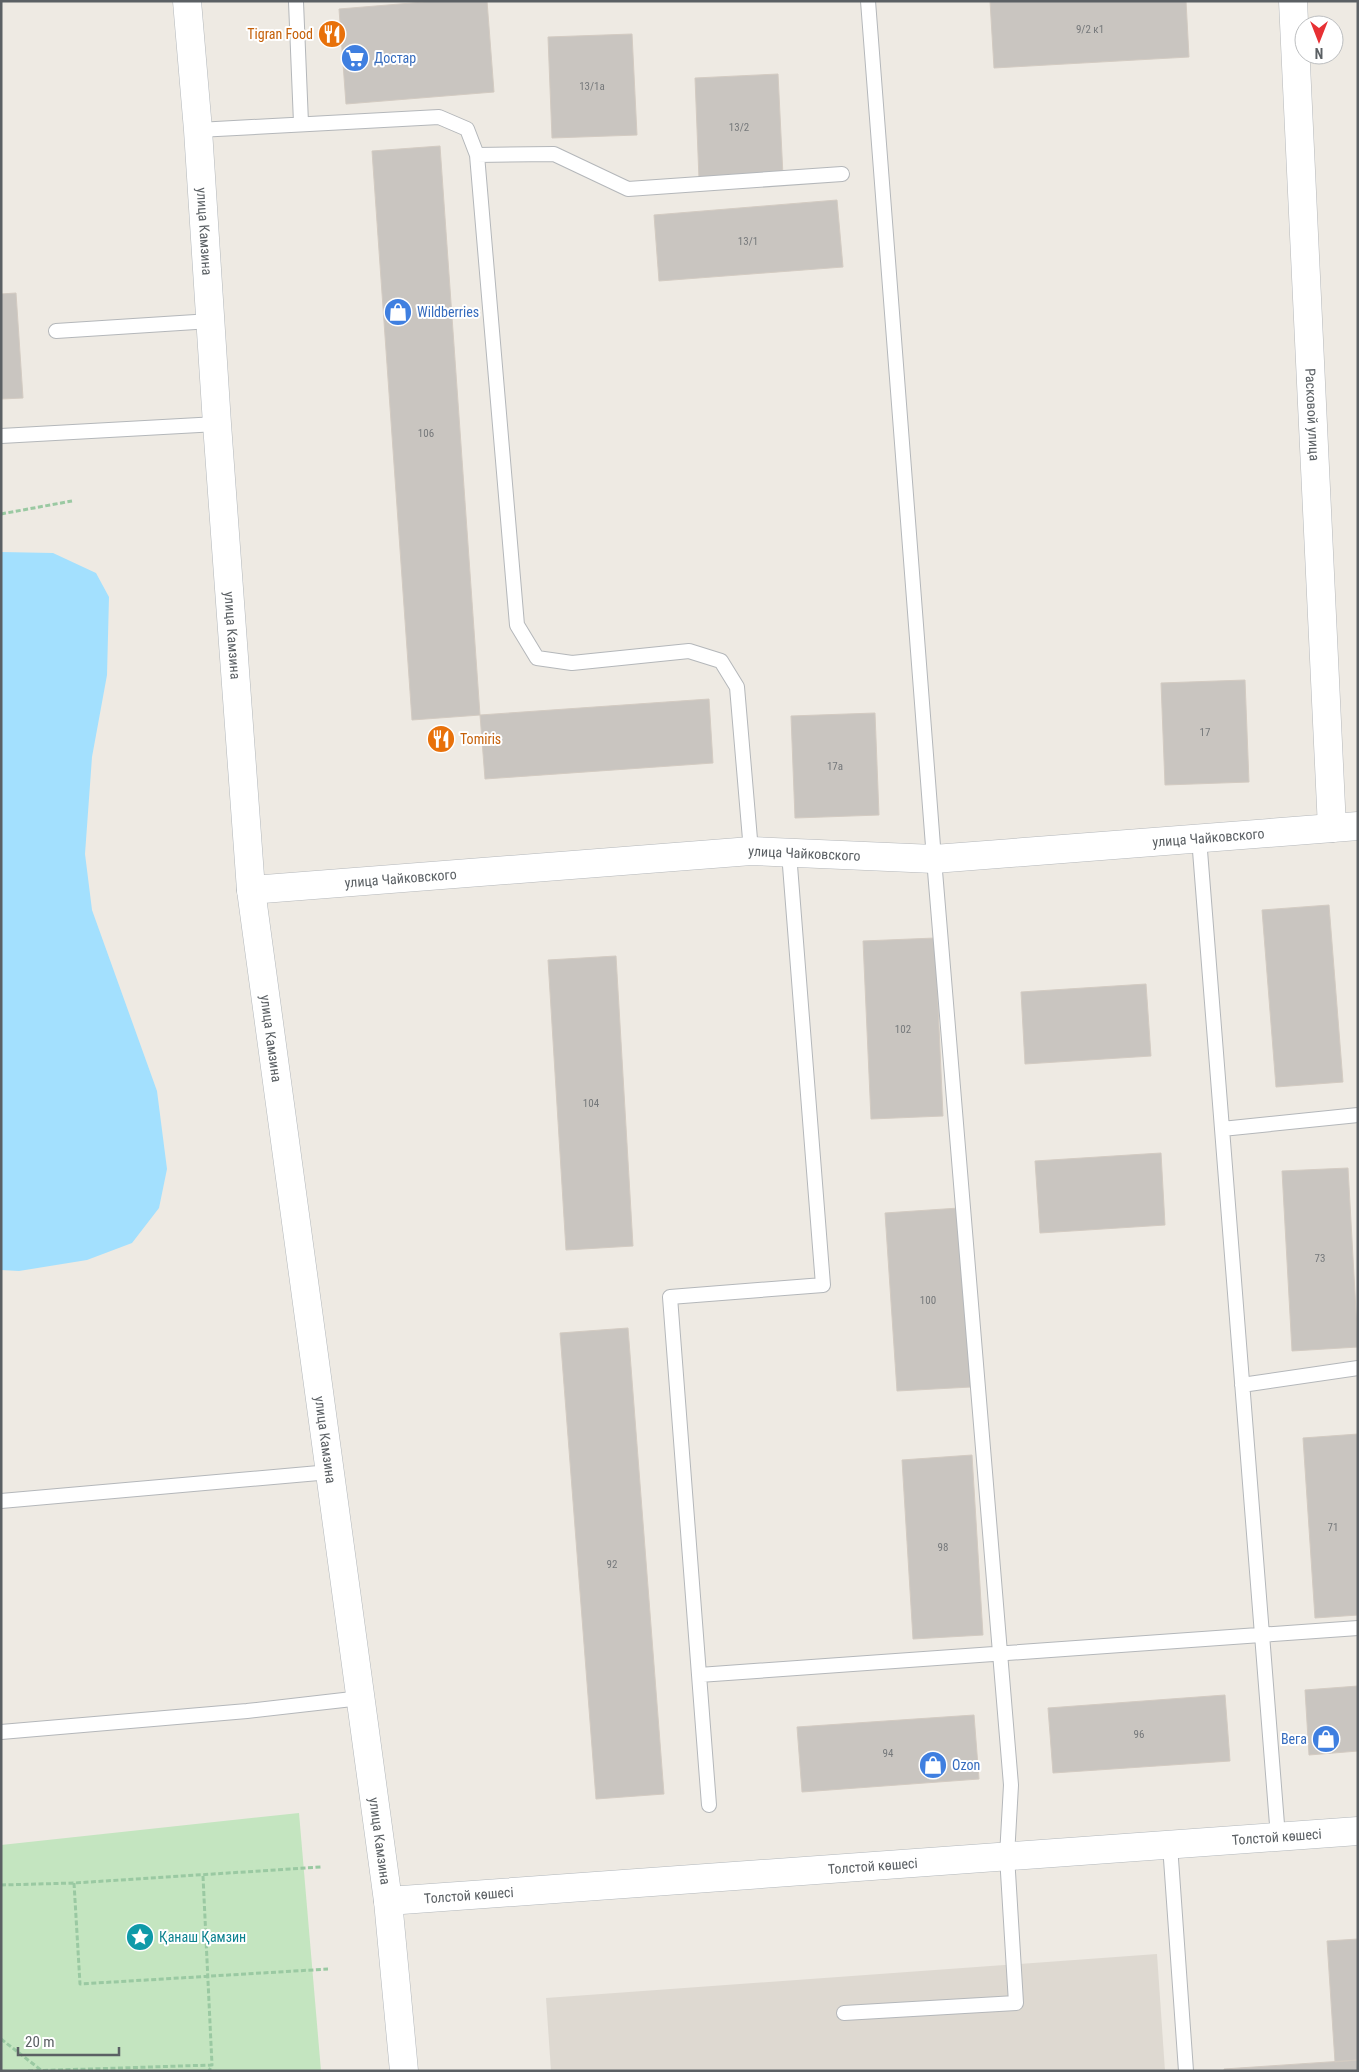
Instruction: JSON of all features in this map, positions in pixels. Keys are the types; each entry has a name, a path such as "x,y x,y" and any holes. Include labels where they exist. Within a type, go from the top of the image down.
{"main road":[{"name":"улица Камзина","path":"187,1 198,130 251,890 388,1901 404,2071"},
{"name":"Расковой улица","path":"1293,1 1345,827"},
{"name":"улица Чайковского","path":"251,890 751,851 934,859 1345,827"},
{"name":"Толстой көшесі","path":"388,1901 1358,1831"}],"lane":[{"path":"844,2013 1016,2003 1006,1856 1011,1786 934,859 868,1"},
{"path":"296,2 301,123"},
{"path":"198,130 439,117 467,129 477,155 517,625 537,658 572,664 689,651 721,661 737,686 751,851"},
{"path":"477,155 554,154 628,188 842,174"},
{"path":"56,332 211,321"},
{"path":"1,436 217,424"},
{"path":"1200,838 1278,1837"},
{"path":"709,1805 670,1296 822,1285 789,853"},
{"path":"1222,1129 1358,1115"},
{"path":"1242,1385 1358,1368"},
{"path":"1,1501 330,1472"},
{"path":"699,1675 1358,1628"},
{"path":"1,1732 247,1711 361,1698"},
{"path":"1170,1845 1186,2071"}],"path":[{"path":"1,514 72,501"},
{"path":"1,1885 203,1876 321,1867"},
{"path":"203,1876 212,2065 209,2071"},
{"path":"74,1883 80,1984 328,1969"},
{"path":"1,2039 42,2070"},
{"path":"28,2071 212,2065"}],"shaded area":[{"path":"1157,1954 1165,2071 551,2071 546,1998"}],"green space":[{"path":"299,1813 321,2071 1,2071 1,1845"}],"water":[{"path":"1,552 53,553 96,573 109,597 107,675 92,757 85,854 92,910 157,1091 167,1169 159,1208 132,1243 87,1260 19,1271 1,1270"}],"building":[{"path":"436,1 487,1 494,92 346,104 339,9"},
{"path":"990,1 1186,1 1189,57 994,68"},
{"path":"632,34 637,135 552,138 548,37"},
{"path":"778,74 783,176 699,179 695,78"},
{"path":"440,146 480,715 412,720 372,151"},
{"path":"837,200 843,267 659,281 654,215"},
{"path":"16,293 23,398 1,399 1,294"},
{"path":"1245,680 1249,782 1165,785 1161,683"},
{"path":"709,699 713,763 485,779 480,715"},
{"path":"875,713 879,815 795,818 791,716"},
{"path":"1329,905 1343,1082 1276,1087 1262,910"},
{"path":"935,938 943,1116 871,1119 863,941"},
{"path":"616,956 633,1246 566,1250 548,960"},
{"path":"1146,984 1151,1056 1025,1064 1021,992"},
{"path":"1161,1153 1165,1225 1040,1233 1035,1161"},
{"path":"1348,1168 1358,1347 1292,1351 1282,1171"},
{"path":"959,1208 971,1387 897,1391 885,1213"},
{"path":"628,1328 664,1794 596,1799 560,1333"},
{"path":"1358,1434 1358,1615 1315,1618 1303,1438"},
{"path":"972,1455 983,1635 913,1639 902,1460"},
{"path":"1358,1686 1358,1751 1309,1755 1305,1690"},
{"path":"1225,1695 1230,1761 1053,1773 1048,1708"},
{"path":"974,1715 979,1779 802,1792 797,1727"},
{"path":"1358,1939 1358,2060 1335,2062 1327,1941"},
{"path":"1358,2060 1358,2071 1224,2071 1224,2069"}],"place":[{"name":"Tigran Food","path":"332,34"},
{"name":"Достар","path":"355,58"},
{"name":"Wildberries","path":"398,312"},
{"name":"Tomiris","path":"441,739"},
{"name":"Вега","path":"1326,1739"},
{"name":"Ozon","path":"933,1765"},
{"name":"Қанаш Қамзин","path":"140,1937"}]}
